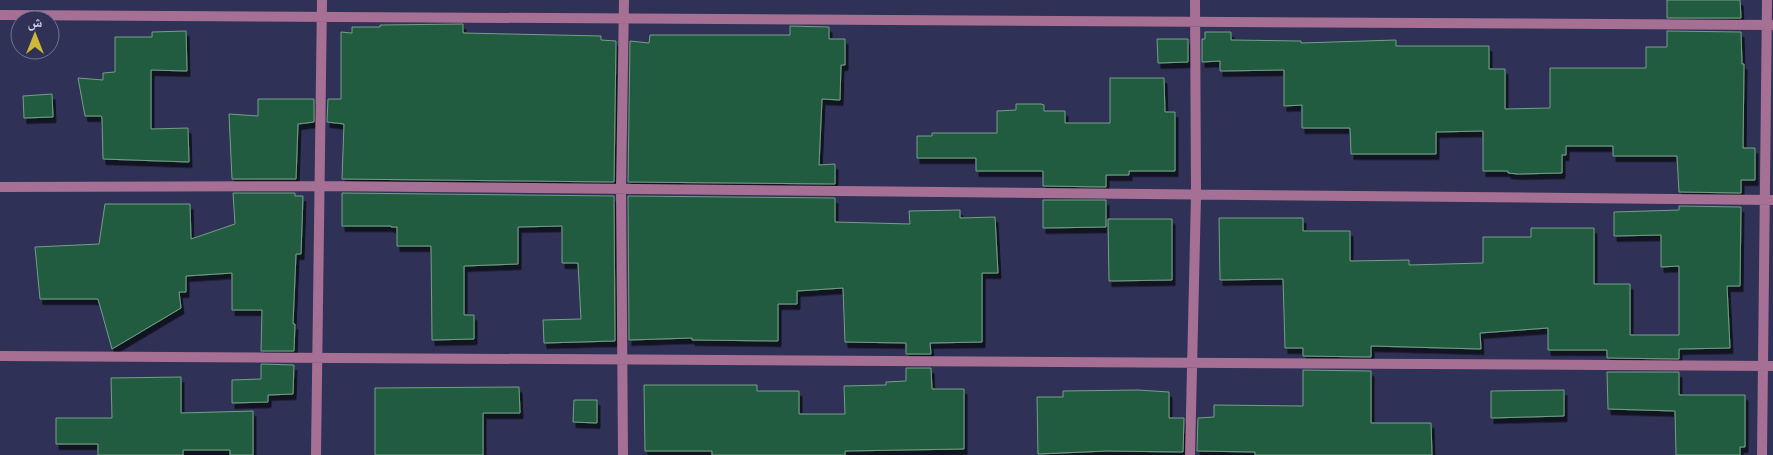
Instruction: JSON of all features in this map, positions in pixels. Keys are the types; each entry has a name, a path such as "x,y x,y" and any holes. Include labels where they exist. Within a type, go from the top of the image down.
{"street":[{"path":"316,455 322,0"},
{"path":"623,455 621,189 624,0"},
{"path":"1190,455 1196,196 1195,0"},
{"path":"1762,455 1768,366 1770,25 1767,0"},
{"path":"0,15 1770,25"},
{"path":"0,188 320,186 1196,196 1769,200"},
{"path":"0,356 1768,366"}],"building":[{"path":"1667,0 1740,0 1741,18 1667,18"},
{"path":"463,24 463,33 601,36 601,40 616,41 614,182 342,179 344,124 327,122 328,99 341,99 341,32 352,33 352,27 380,27 380,25"},
{"path":"790,26 829,27 829,39 845,39 845,65 841,65 840,100 822,99 819,165 835,164 835,184 628,182 630,41 649,43 650,35 790,35"},
{"path":"186,31 187,71 151,70 151,129 188,128 189,162 103,159 102,118 101,116 85,116 78,78 103,80 103,73 115,72 115,37 152,37 152,32"},
{"path":"1667,31 1741,32 1742,64 1744,64 1743,148 1755,148 1755,180 1741,180 1741,193 1679,192 1677,156 1613,156 1613,146 1566,146 1566,155 1562,155 1562,173 1518,174 1508,173 1508,171 1483,171 1483,131 1436,132 1436,154 1351,154 1350,128 1302,128 1302,105 1284,106 1284,70 1220,71 1220,61 1202,62 1202,39 1205,39 1205,32 1231,32 1231,40 1301,41 1301,43 1396,40 1396,46 1489,46 1489,69 1505,69 1505,109 1550,108 1550,68 1646,68 1646,47 1667,47"},
{"path":"1157,39 1188,39 1188,62 1158,63"},
{"path":"1110,78 1164,78 1165,112 1175,112 1175,171 1129,171 1129,175 1106,175 1106,187 1043,186 1043,171 976,171 976,158 917,158 917,136 932,136 932,133 997,133 997,111 1016,110 1016,104 1041,104 1044,105 1044,111 1065,111 1065,123 1110,123"},
{"path":"52,94 53,117 24,118 23,96"},
{"path":"258,99 314,99 314,122 298,124 296,179 232,179 229,114 258,116"},
{"path":"233,193 295,193 295,196 303,196 301,254 296,254 293,324 295,324 294,351 261,351 262,310 232,310 232,273 186,276 186,292 179,292 181,308 112,349 98,299 40,299 35,247 99,244 105,204 190,204 191,239 235,224"},
{"path":"342,193 614,196 615,341 544,343 543,320 581,319 578,263 562,263 562,226 518,227 518,264 464,266 464,315 474,315 474,339 432,340 431,246 397,246 397,227 342,226"},
{"path":"628,196 835,198 835,222 910,224 909,211 960,210 960,218 995,217 998,273 982,273 982,342 930,343 931,354 906,354 906,343 845,342 843,288 797,291 797,304 778,304 778,341 692,340 692,338 629,340"},
{"path":"1043,200 1106,200 1106,227 1043,228"},
{"path":"1679,206 1741,207 1740,286 1727,286 1730,348 1679,349 1679,359 1607,358 1607,350 1548,350 1548,328 1480,333 1481,349 1371,346 1371,357 1303,356 1303,348 1285,348 1283,279 1220,280 1219,218 1303,218 1303,231 1350,231 1350,261 1409,260 1409,265 1483,263 1483,237 1531,237 1531,228 1594,228 1594,284 1630,284 1630,335 1679,335 1679,266 1661,267 1661,235 1614,236 1614,212 1679,210"},
{"path":"1108,219 1172,219 1172,280 1109,281"},
{"path":"261,364 294,365 293,394 268,395 268,402 232,403 232,380 261,379"},
{"path":"906,368 931,368 932,389 964,389 964,449 845,451 845,455 712,455 712,451 645,451 644,385 757,385 757,391 799,391 799,414 845,414 844,386 886,385 886,382 906,381"},
{"path":"1303,370 1371,371 1371,423 1431,423 1432,455 1255,455 1255,452 1197,451 1198,418 1214,417 1214,405 1303,406"},
{"path":"1607,372 1679,372 1679,395 1745,395 1745,447 1740,447 1740,455 1676,455 1675,411 1608,409"},
{"path":"181,377 181,413 253,411 253,455 230,455 230,450 183,450 183,455 98,455 98,444 56,444 56,418 112,418 111,378"},
{"path":"519,387 520,413 483,413 483,455 375,455 375,388"},
{"path":"1138,390 1169,392 1169,418 1184,418 1183,452 1107,451 1038,454 1037,397 1063,397 1063,391"},
{"path":"1564,390 1564,416 1491,418 1491,391"},
{"path":"574,400 597,400 597,423 573,422"}]}
